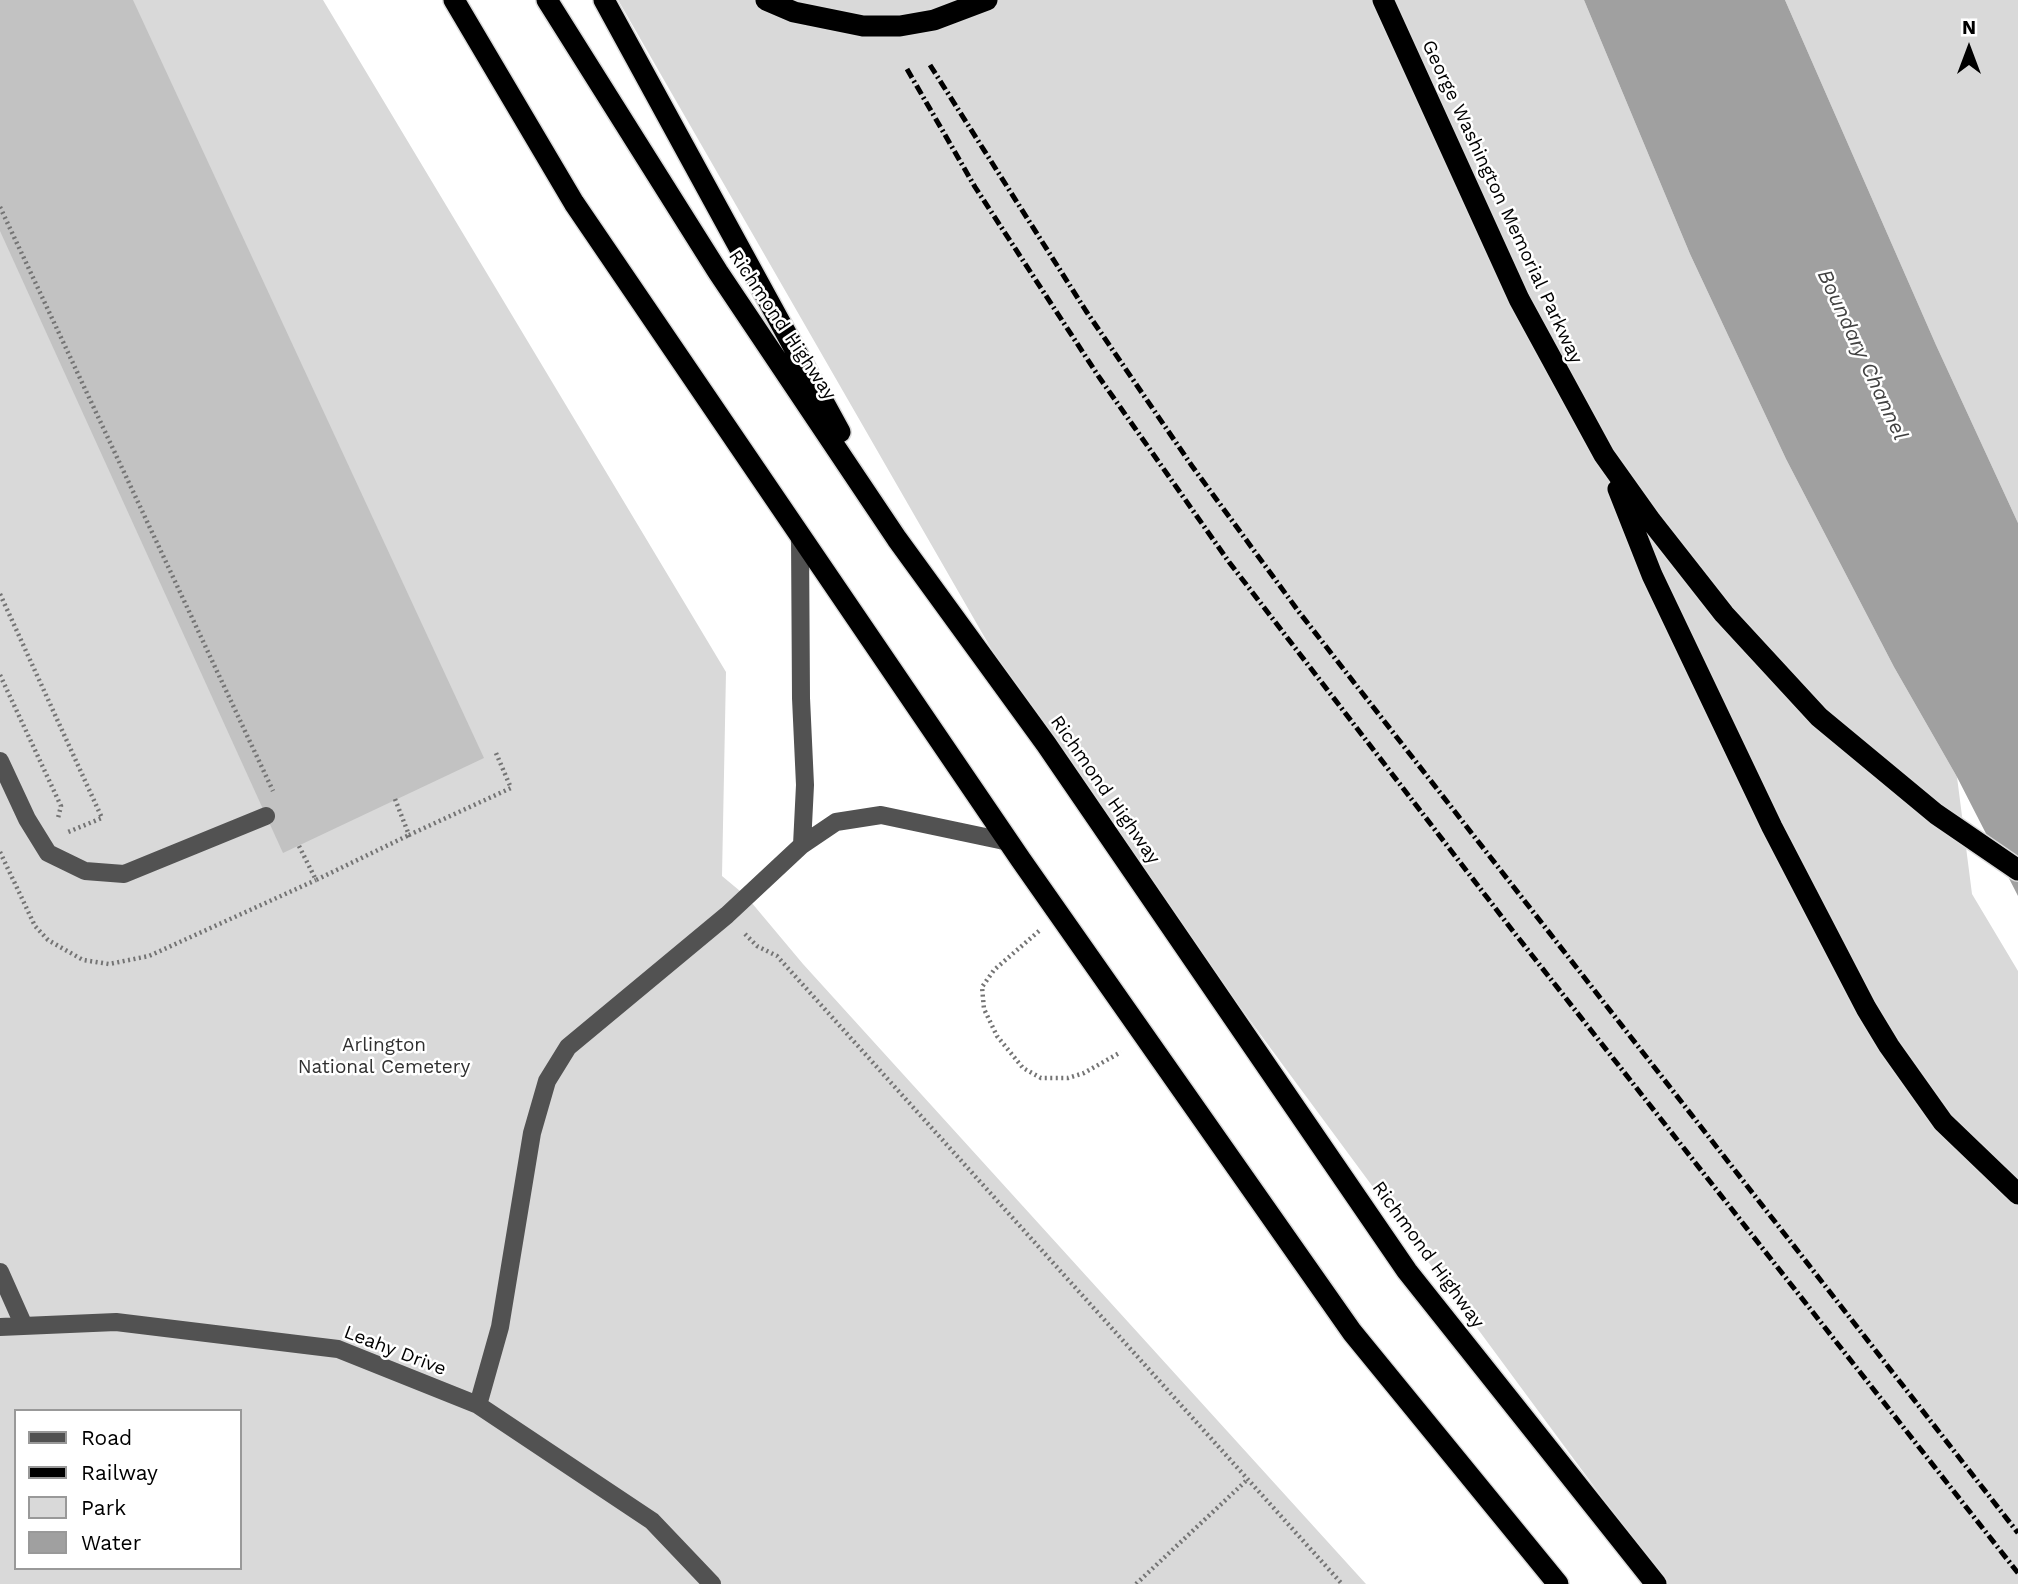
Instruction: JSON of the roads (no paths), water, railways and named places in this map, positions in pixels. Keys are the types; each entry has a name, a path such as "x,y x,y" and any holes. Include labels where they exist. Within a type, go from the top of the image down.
{"highway":[{"path":"453,0 574,204 1145,1038 1352,1332 1558,1584"},
{"name":"Richmond Highway","path":"547,0 718,272 897,539 1046,744 1407,1271 1657,1584"},
{"path":"604,0 897,539"},
{"path":"766,0 794,12 831,21 900,26 934,20 988,0"},
{"name":"George Washington Memorial Parkway","path":"1383,0 1519,299 1604,455 1689,572 1766,663 1819,717 1936,814 2018,870"},
{"path":"1604,455 1652,575 1772,827 1847,974 1889,1046 1943,1122 2018,1194"}],"lane":[{"path":"800,536 801,698 806,785 802,845"},
{"path":"0,761 27,819 48,853 85,871 124,874 266,816"},
{"path":"478,1405 500,1327 533,1133 547,1081 568,1047 727,915 802,845 836,822 881,815 1009,842"},
{"path":"0,1272 24,1326"},
{"name":"Leahy Drive","path":"0,1327 116,1322 338,1349 478,1405 652,1521 712,1584"}],"water":[{"name":"Boundary Channel","path":"1584,0 1785,0 1936,345 2018,523 2018,896 1957,777 1894,667 1786,459 1690,254"}],"railway":[{"path":"930,65 1086,311 1192,466 1299,612 2018,1533"},
{"path":"907,69 975,187 1099,377 1229,562 1509,926 2018,1573"}],"park label":[{"name":"Arlington National Cemetery","path":"384,1056"}]}
